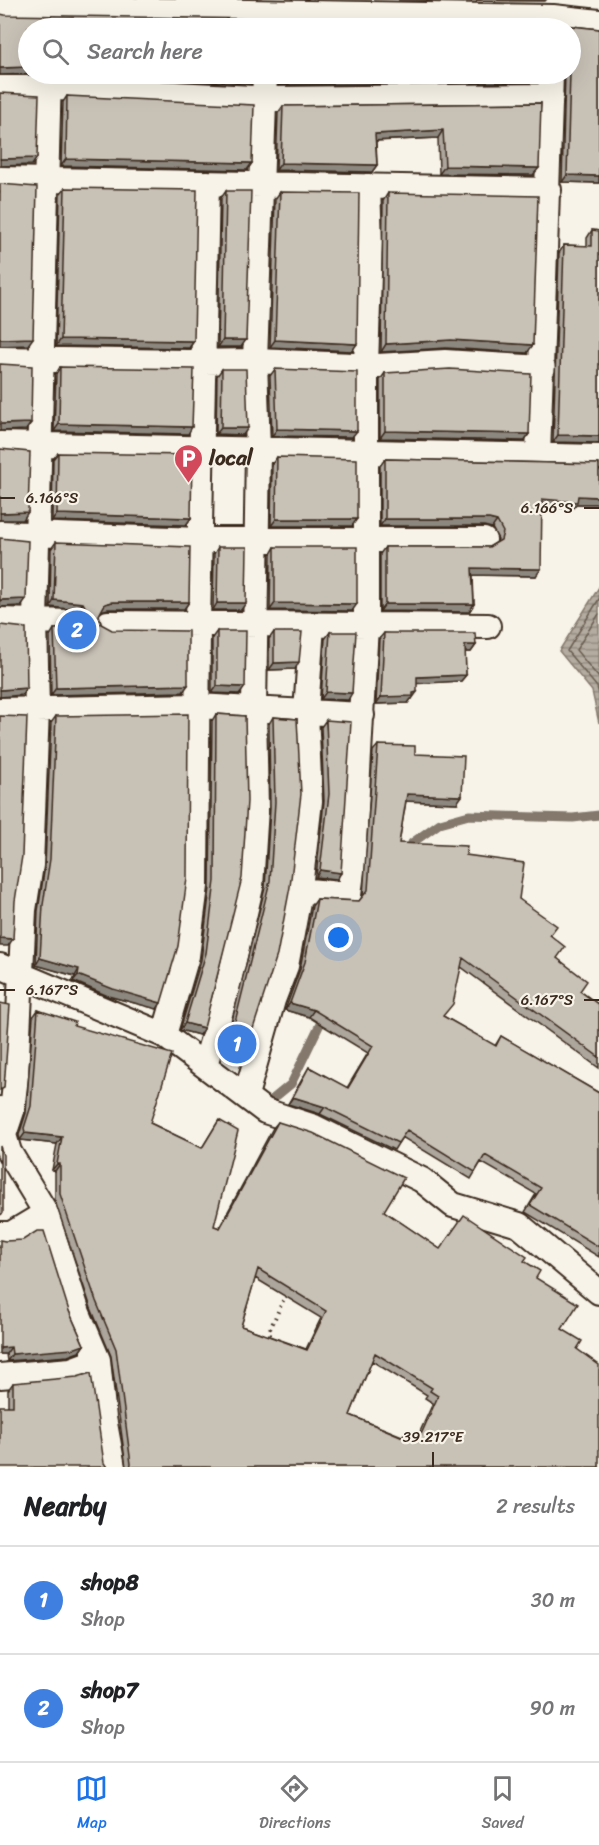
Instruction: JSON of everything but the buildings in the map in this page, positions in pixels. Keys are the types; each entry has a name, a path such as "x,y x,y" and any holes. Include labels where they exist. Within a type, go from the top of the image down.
{"street":[{"path":"0,8 48,12 552,15 572,18"},
{"path":"581,19 599,22"},
{"path":"0,88 28,84"},
{"path":"49,84 35,621 37,709 31,865 24,910 10,971 16,1076 6,1110 4,1135 9,1152 46,1213 78,1314 98,1360 104,1418 113,1467"},
{"path":"87,84 265,98 551,85 543,368 538,456"},
{"path":"205,1065 227,990 251,887 256,808 254,709 258,450 255,361 265,84"},
{"path":"0,179 549,190"},
{"path":"164,1035 186,956 196,886 198,624 207,183"},
{"path":"299,890 348,895 354,864 366,625 366,365 370,243 368,186"},
{"path":"0,359 255,361 366,365 445,362 543,368"},
{"path":"0,444 599,457"},
{"path":"0,533 200,540 366,538 484,540"},
{"path":"0,620 71,622"},
{"path":"108,623 488,626"},
{"path":"246,1095 273,1000 286,966 299,890 310,801 306,712 312,625"},
{"path":"0,710 197,706 362,715"},
{"path":"10,971 164,1035 265,1111 314,1127 422,1180 453,1205 519,1225 599,1292"},
{"path":"0,1234 11,1234 46,1213"},
{"path":"0,1376 71,1370 98,1360"}],"path":[{"path":"270,1351 270,1329 290,1287"}],"water":[{"path":"599,587 599,723 592,691 559,651"}],"waterway":[{"path":"409,853 412,843 440,823 469,815 573,818 599,815"},
{"path":"263,1107 291,1084 320,1024 322,1012"}],"place":[{"name":"local","path":"188,484"},
{"name":"shop7","path":"77,630"},
{"name":"shop8","path":"237,1044"}]}
